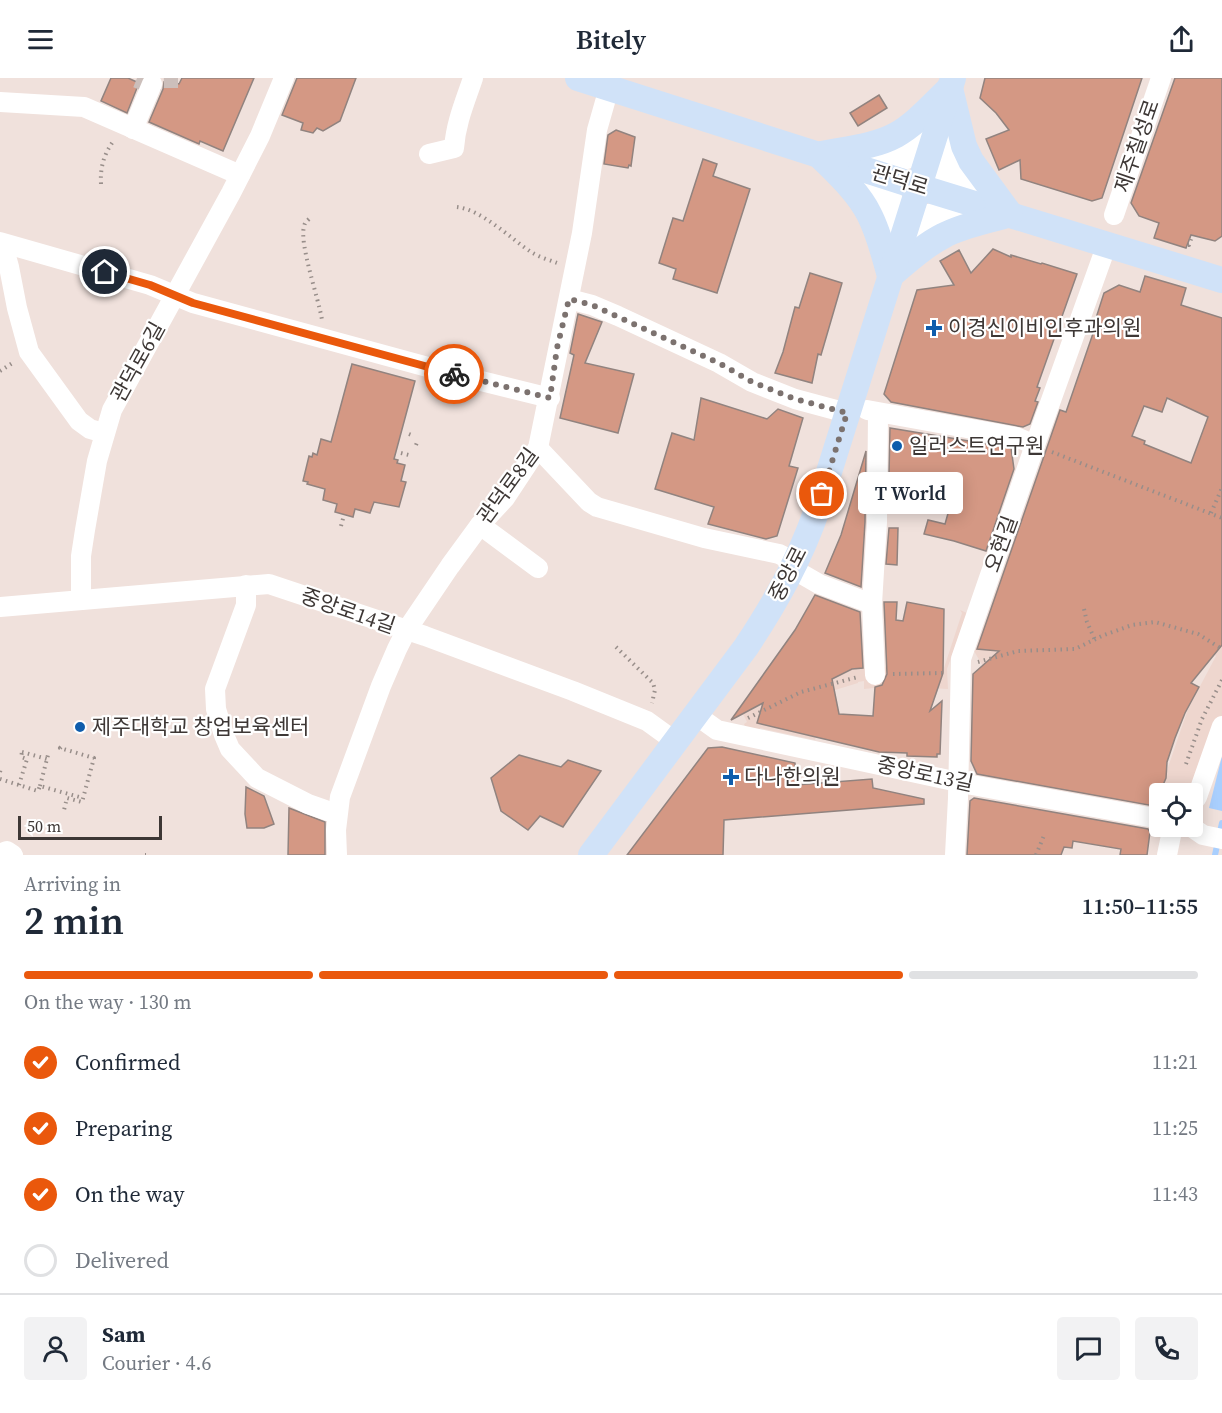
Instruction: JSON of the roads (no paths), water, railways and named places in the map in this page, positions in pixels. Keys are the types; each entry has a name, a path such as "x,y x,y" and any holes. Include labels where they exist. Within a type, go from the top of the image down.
{"main road":[{"name":"관덕로","path":"580,78 919,187 1222,280"},
{"path":"819,154 861,146 894,136 907,128 952,83"},
{"path":"819,154 848,184 869,212 890,276 943,236 958,229 1010,214 971,161 961,134 952,83"},
{"name":"중앙로","path":"591,855 746,647 795,566 818,507 952,83"}],"street":[{"name":"관덕로6길","path":"81,600 81,556 104,433 119,395 260,136 284,78"},
{"path":"429,154 454,148 455,130 460,110 473,78"},
{"name":"제주칠성로","path":"1114,215 1161,78"},
{"path":"127,127 152,84"},
{"name":"관덕로8길","path":"337,855 337,811 345,781 378,694 406,631 480,525 505,498 538,448 575,268 597,130 609,88"},
{"path":"0,102 84,107 240,175"},
{"path":"0,244 150,285 193,303 321,339 550,398"},
{"path":"0,244 9,267 29,352 79,421 90,429 104,433"},
{"name":"오현길","path":"955,855 961,658 1107,244"},
{"path":"569,299 592,305 618,316 719,363 752,382 795,399 1016,437 1035,445"},
{"path":"875,675 872,604 878,413"},
{"path":"538,448 589,502 597,507 704,538 779,554 819,584 872,604"},
{"path":"480,525 538,568"},
{"name":"중앙로14길","path":"0,607 269,584 425,636 573,691 647,721 676,742"},
{"path":"246,585 246,605 215,689 216,709 224,735 234,754 257,778 308,804 337,811"},
{"name":"중앙로13길","path":"696,715 717,730 958,782 1149,817"},
{"path":"1202,783 1222,726"},
{"path":"1167,855 1171,837"},
{"path":"0,854 7,851 13,855"}],"water":[{"path":"1222,756 1222,811 1209,808"}],"waterway":[{"path":"1215,855 1222,823"}],"tunnel":[{"path":"137,78 152,84 160,78 178,78"}],"place":[{"name":"이경신이비인후과의원","path":"934,328"},
{"name":"일러스트연구원","path":"897,446"},
{"name":"T World","path":"822,494"},
{"name":"제주대학교 창업보육센터","path":"80,727"},
{"name":"다나한의원","path":"731,777"}]}
